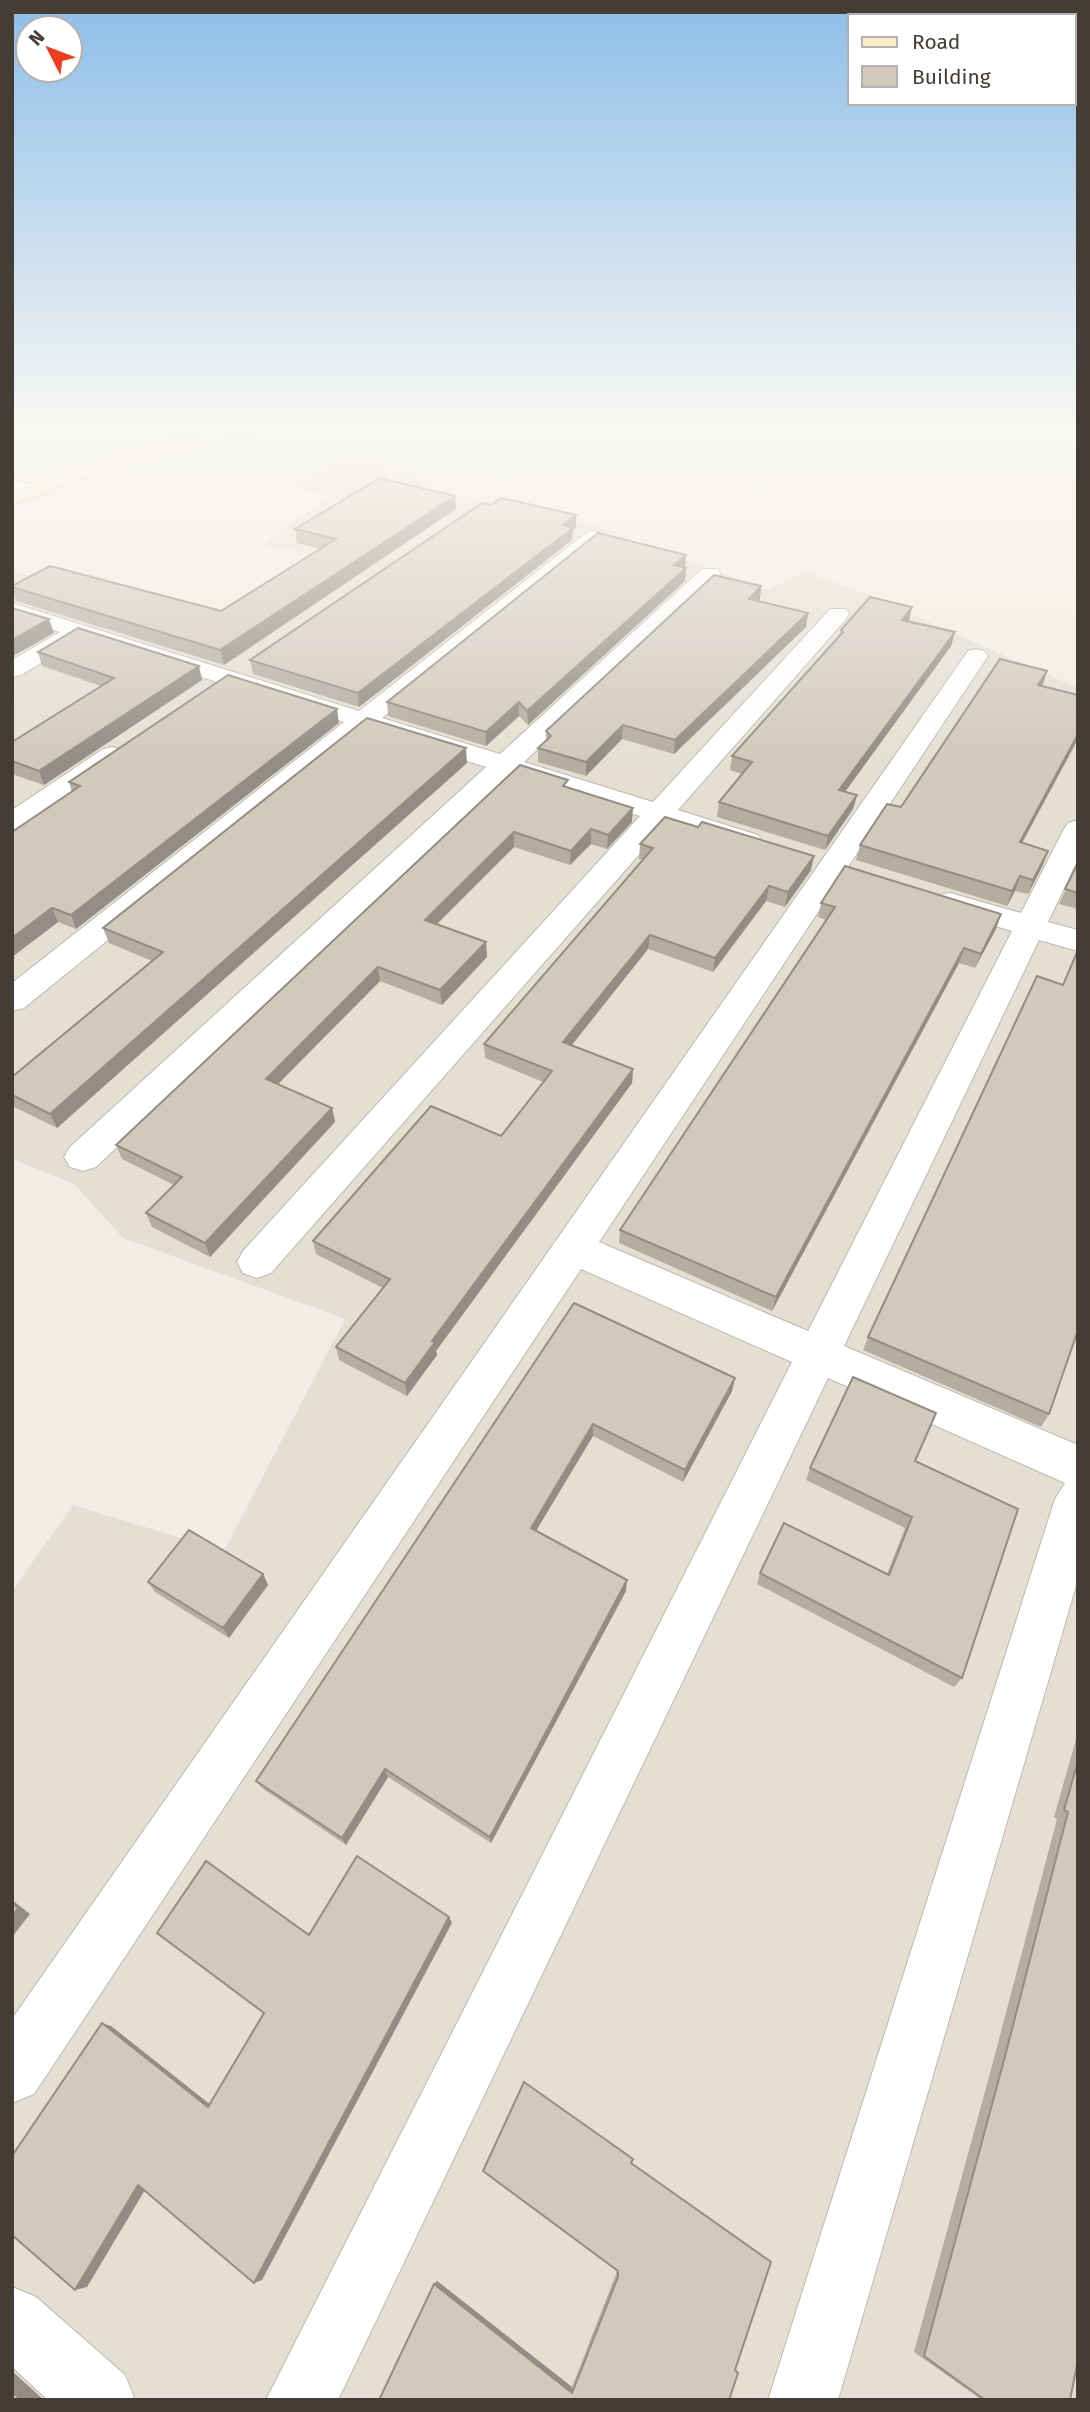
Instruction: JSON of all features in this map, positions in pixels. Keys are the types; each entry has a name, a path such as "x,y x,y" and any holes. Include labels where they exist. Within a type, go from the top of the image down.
{"street":[{"path":"12,1000 592,538"},
{"path":"83,1157 710,574"},
{"path":"12,610 766,846"},
{"path":"257,1262 838,614"},
{"path":"12,670 79,631"},
{"path":"12,2071 976,656"},
{"path":"204,692 250,662"},
{"path":"12,823 136,738"},
{"path":"301,2400 1078,829"},
{"path":"925,895 1078,941"},
{"path":"573,1248 1078,1467"},
{"path":"803,2400 1078,1499"},
{"path":"12,2321 100,2400"}],"shaded area":[{"path":"272,538 626,538 768,590 805,572 866,594 1078,688 1078,2400 12,2400 12,1591 73,1505 224,1551 345,1319 123,1238 74,1184 12,1159 12,573 53,577 224,622 330,557 262,545"}],"building":[{"path":"330,538 392,538 220,650 12,587 50,566 221,611 336,539"},
{"path":"431,538 561,538 358,693 250,660"},
{"path":"592,538 616,538 686,555 674,565 686,568 527,711 519,702 486,732 387,702"},
{"path":"714,575 761,586 749,599 808,613 675,740 623,725 586,762 538,748 551,736 546,731"},
{"path":"870,597 912,607 902,620 955,632 839,790 857,795 828,836 719,802 752,762 732,756 843,632 841,630"},
{"path":"12,608 49,619 12,640"},
{"path":"78,628 199,666 39,771 12,761 12,742 114,678 38,652"},
{"path":"1000,659 1047,671 1038,685 1078,695 1078,734 1020,842 1048,851 1033,880 1020,876 1012,891 860,845 887,804 901,807"},
{"path":"228,675 337,709 71,915 52,908 12,938 12,832 80,786 69,782"},
{"path":"367,718 466,748 50,1114 12,1095 12,1077 163,952 103,928"},
{"path":"520,765 568,780 563,786 633,808 608,835 591,829 571,851 514,832 425,920 486,942 440,990 378,967 266,1079 332,1108 205,1243 146,1213 182,1177 116,1145"},
{"path":"665,817 698,827 702,822 814,856 788,892 769,886 715,958 650,935 563,1042 633,1069 432,1341 435,1342 405,1383 336,1347 390,1279 313,1241 431,1106 501,1136 552,1071 484,1044 653,848 640,844"},
{"path":"1078,863 1078,893 1065,889"},
{"path":"845,866 1001,914 981,954 964,948 776,1297 620,1230 835,907 821,903"},
{"path":"1078,950 1078,1330 1049,1414 868,1337 1037,976 1063,985"},
{"path":"574,1303 735,1378 685,1470 593,1424 531,1528 627,1580 490,1837 385,1769 342,1838 256,1781"},
{"path":"853,1377 936,1413 915,1461 1018,1509 962,1678 760,1573 784,1523 889,1575 912,1517 810,1468"},
{"path":"189,1530 263,1574 223,1628 148,1582"},
{"path":"1078,1761 1078,2360 1070,2400 985,2400 924,2356 1004,2060 1068,1812 1064,1810"},
{"path":"357,1856 449,1917 254,2283 138,2185 75,2290 12,2235 12,2156 102,2023 208,2107 264,2013 157,1933 206,1861 309,1935"},
{"path":"12,1903 18,1908 12,1916"},
{"path":"524,2082 633,2159 631,2163 771,2262 735,2370 738,2373 729,2400 379,2400 434,2284 572,2393 618,2277 618,2271 483,2171"},
{"path":"12,2392 21,2400 12,2400"}]}
